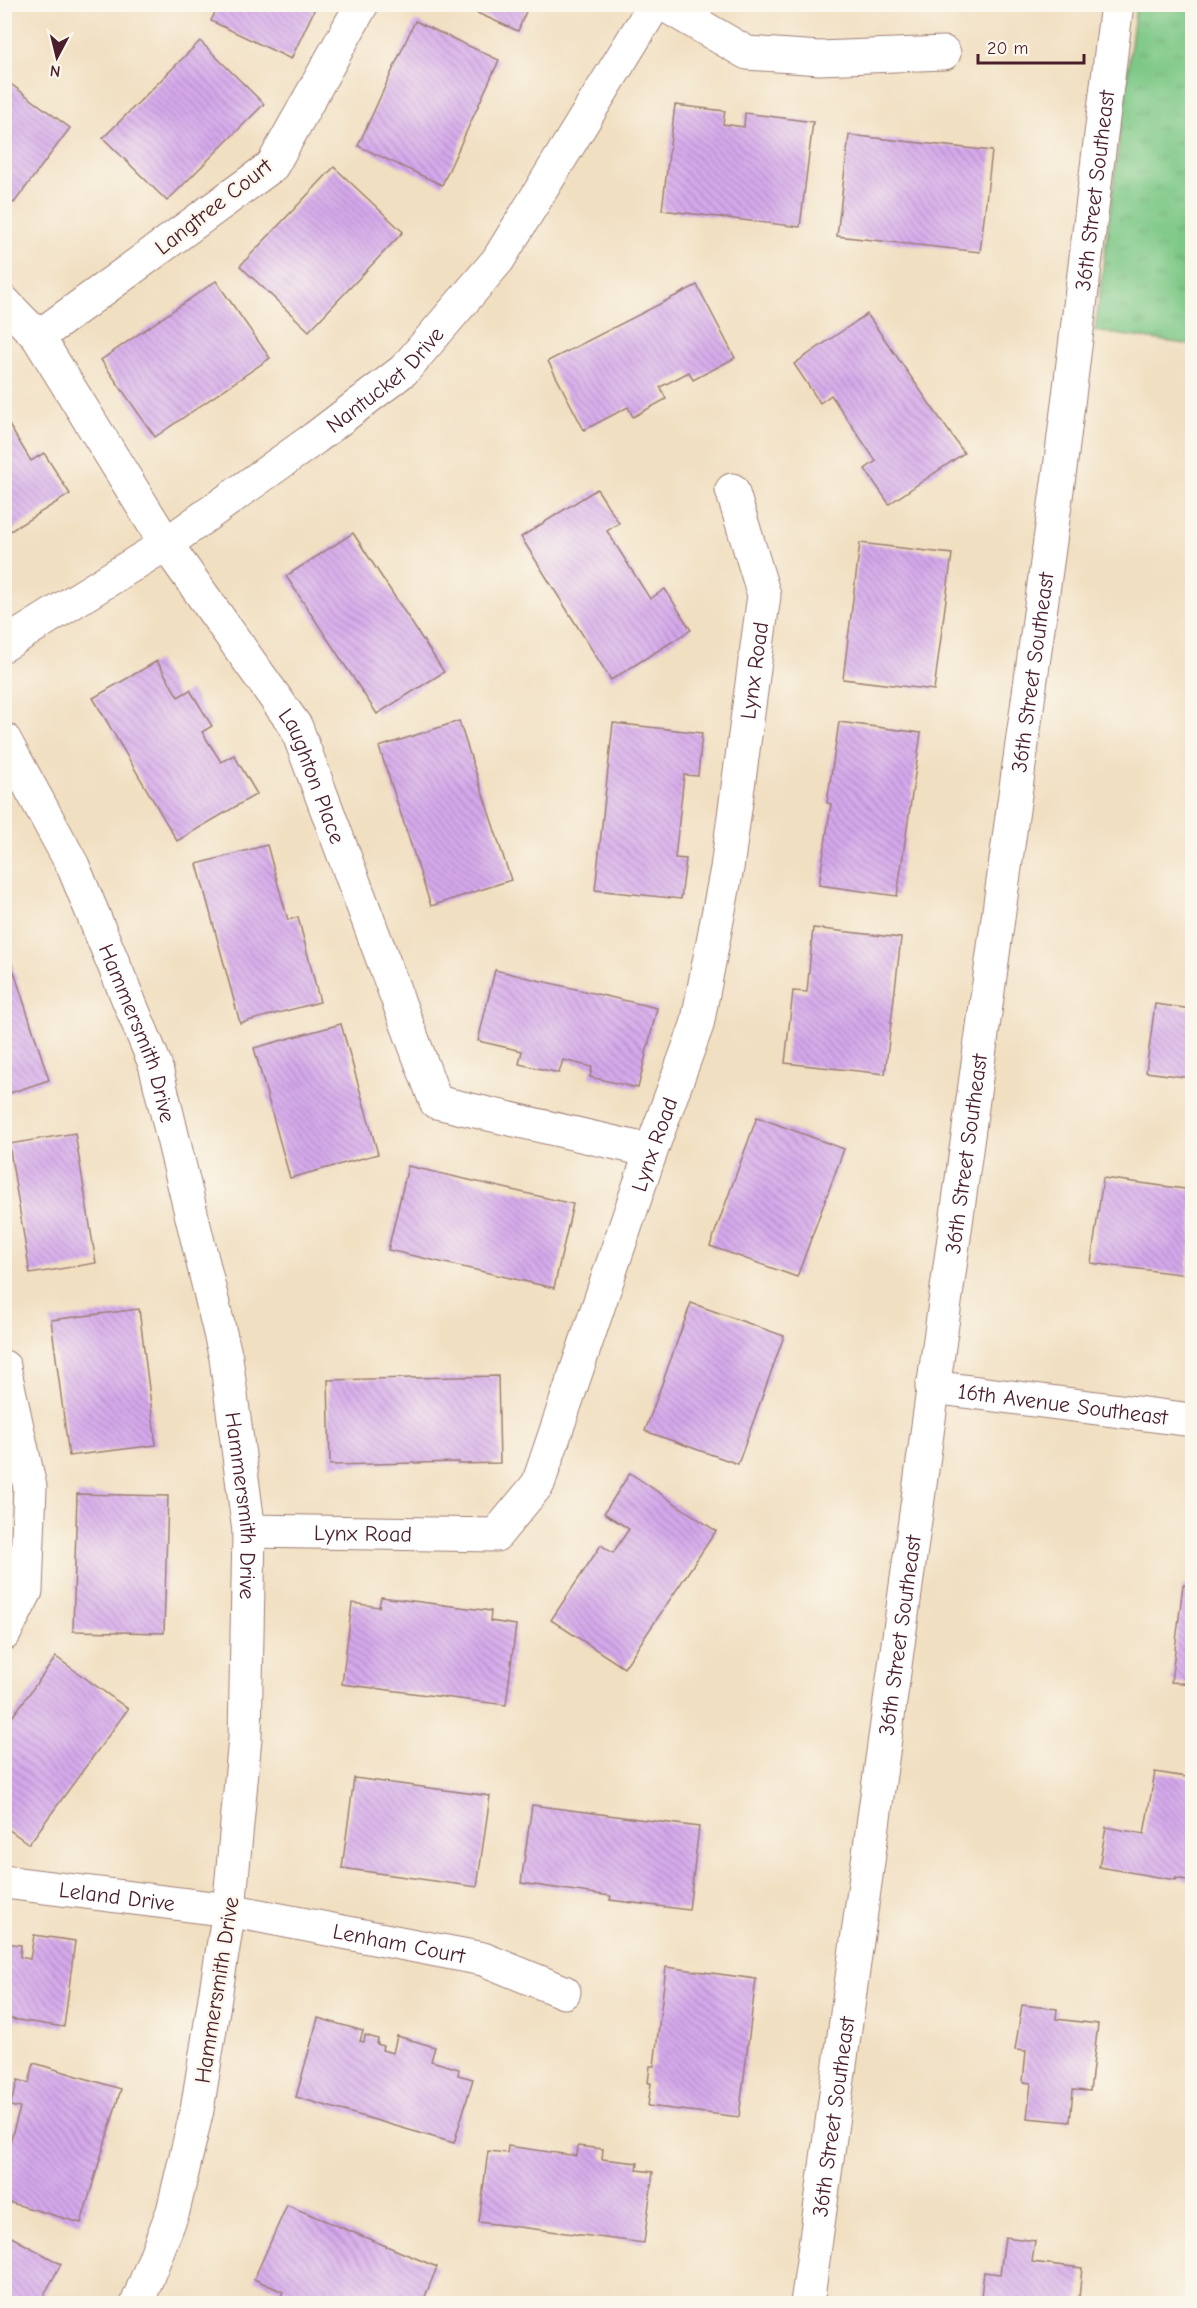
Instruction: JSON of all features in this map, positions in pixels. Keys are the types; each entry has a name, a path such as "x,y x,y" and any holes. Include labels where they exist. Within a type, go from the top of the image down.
{"street":[{"name":"Langtree Court","path":"38,337 272,166 362,4"},
{"name":"Nantucket Drive","path":"4,645 166,544 315,438 404,370 498,260 655,4"},
{"path":"663,4 747,53 820,58 944,53"},
{"name":"36th Street Southeast","path":"807,2304 1061,461 1118,4"},
{"name":"Laughton Place","path":"4,302 38,337 166,544 296,727 436,1102 651,1151"},
{"name":"Lynx Road","path":"249,1531 496,1535 538,1484 651,1151 697,1025 727,868 764,595 732,490"},
{"name":"Hammersmith Drive","path":"4,739 73,866 154,1064 226,1358 249,1531 245,1738 230,1910 198,2110 173,2211 139,2303"},
{"path":"4,1368 30,1486 26,1592 4,1634"},
{"name":"16th Avenue Southeast","path":"932,1387 1192,1420"},
{"name":"Leland Drive","path":"4,1882 230,1910"},
{"name":"Lenham Court","path":"230,1910 483,1959 564,1992"}],"green space":[{"path":"1136,5 1192,5 1192,345 1095,331"}],"building":[{"path":"219,4 317,4 291,59 211,21"},
{"path":"457,4 529,4 518,31"},
{"path":"415,21 499,60 442,185 358,146"},
{"path":"200,41 264,104 167,201 103,138"},
{"path":"4,79 70,128 14,203 4,196"},
{"path":"675,105 725,111 723,124 744,127 745,113 813,122 800,227 662,210"},
{"path":"849,135 992,151 980,252 837,236"},
{"path":"334,167 403,232 309,331 240,266"},
{"path":"216,281 270,358 155,437 101,360"},
{"path":"697,285 735,358 693,380 689,372 660,387 666,399 633,417 628,407 584,430 548,361"},
{"path":"867,314 964,453 889,504 865,469 876,461 831,395 820,403 794,364"},
{"path":"4,417 31,461 44,453 70,494 4,535"},
{"path":"597,489 619,523 607,531 650,599 665,589 691,630 611,680 521,537"},
{"path":"353,533 444,672 377,714 286,576"},
{"path":"860,543 952,554 934,690 843,679"},
{"path":"157,661 178,697 190,690 212,726 202,732 221,762 234,755 257,794 177,841 93,698"},
{"path":"459,721 511,880 431,906 379,747"},
{"path":"839,722 921,733 897,896 819,885 831,804 827,803"},
{"path":"613,723 702,733 698,776 684,775 675,858 686,859 681,899 595,890"},
{"path":"267,845 288,920 298,917 320,1002 240,1023 197,864"},
{"path":"813,928 901,938 885,1074 785,1063 793,991 807,992"},
{"path":"7,950 49,1080 4,1095 4,951"},
{"path":"495,970 657,1008 638,1088 590,1077 592,1067 563,1060 559,1073 519,1064 522,1051 478,1041"},
{"path":"1155,1004 1192,1009 1192,1078 1146,1072"},
{"path":"341,1024 378,1154 290,1178 254,1048"},
{"path":"757,1117 844,1149 797,1277 710,1246"},
{"path":"75,1133 96,1263 30,1274 9,1144"},
{"path":"408,1166 573,1204 554,1288 388,1250"},
{"path":"1103,1178 1192,1190 1192,1234 1187,1275 1091,1263"},
{"path":"691,1303 784,1336 738,1464 645,1431"},
{"path":"139,1309 156,1445 69,1456 51,1320"},
{"path":"498,1376 500,1463 330,1465 328,1380"},
{"path":"630,1473 716,1531 624,1668 551,1620 601,1545 613,1553 629,1529 604,1513"},
{"path":"77,1494 168,1496 164,1633 73,1631"},
{"path":"1183,1585 1192,1587 1192,1684 1171,1682"},
{"path":"381,1597 491,1611 490,1621 516,1625 506,1705 342,1684 352,1603 379,1607"},
{"path":"56,1657 128,1709 29,1844 4,1826 4,1728"},
{"path":"1155,1772 1192,1778 1192,1881 1099,1867 1106,1827 1144,1834"},
{"path":"354,1778 490,1796 477,1887 342,1868"},
{"path":"532,1805 699,1827 689,1910 610,1900 611,1896 521,1883"},
{"path":"34,1935 75,1941 64,2027 4,2018 4,1943 21,1945 20,1957 30,1959"},
{"path":"666,1967 756,1979 739,2117 648,2106 651,2083 648,2083 650,2066 654,2066"},
{"path":"1022,2005 1057,2009 1056,2019 1098,2024 1090,2091 1073,2090 1070,2122 1027,2118 1031,2083 1023,2082 1026,2051 1015,2050"},
{"path":"318,2018 363,2031 360,2041 364,2042 365,2035 378,2039 377,2044 383,2046 382,2050 393,2053 397,2036 435,2047 431,2061 459,2069 458,2075 473,2079 454,2143 296,2097"},
{"path":"34,2063 121,2089 81,2223 4,2201 4,2162 20,2108 10,2106 18,2080 29,2083"},
{"path":"508,2146 577,2156 578,2146 603,2149 602,2159 638,2163 637,2170 653,2172 644,2243 479,2222 488,2151 507,2153"},
{"path":"287,2205 437,2267 422,2304 284,2304 279,2301 283,2292 254,2279"},
{"path":"4,2233 61,2264 39,2304 4,2304"},
{"path":"1005,2237 1035,2241 1032,2262 1082,2268 1079,2298 1076,2304 980,2304 984,2272 1000,2274"}]}
